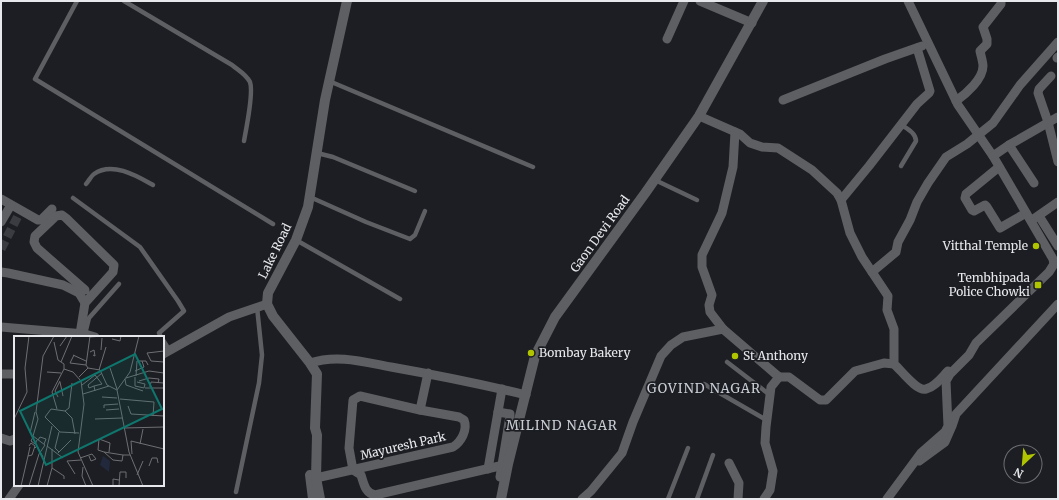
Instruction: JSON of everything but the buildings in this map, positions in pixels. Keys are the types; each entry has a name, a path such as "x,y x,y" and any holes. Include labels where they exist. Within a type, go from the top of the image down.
{"street":[{"name":"Lake Road","path":"262,305 296,240 308,207 325,100 347,1"},
{"path":"667,39 684,1"},
{"path":"700,1 752,23"},
{"name":"Gaon Devi Road","path":"501,499 505,465 526,395 534,356 555,317 655,180 699,116 763,1"},
{"path":"735,132 733,167 722,213 702,255 702,267 712,295 709,305 710,312 723,329 779,376 789,377 820,400 826,400 855,371 884,363 894,364 918,389 925,390 935,384 1050,270 1054,264 1055,257 1031,222 993,156 956,101 908,1"},
{"path":"956,101 969,92 983,70 984,64 980,51 987,44 983,27 1001,4 1001,1"},
{"path":"872,272 896,252 898,242 910,220 917,202 946,157 967,144 993,123 1020,85 1058,42"},
{"path":"783,100 929,43"},
{"path":"841,200 917,104 930,91 917,48"},
{"path":"1048,75 1038,93 1058,162"},
{"path":"699,116 740,134 750,143 762,147 778,148 784,151 812,170 837,194 841,200 850,233 862,257 888,296 887,310 894,329 894,364"},
{"path":"993,156 1047,122 1058,117"},
{"path":"1009,145 1034,183"},
{"path":"999,167 966,194 965,198 972,210 974,211 985,205 1000,228 1026,213"},
{"path":"1,199 38,220 40,220 52,209"},
{"path":"1031,222 1058,202"},
{"path":"1,222 11,205"},
{"path":"85,303 113,272 114,265 66,218 62,215 56,216 35,236 34,242 36,248 86,290"},
{"path":"1039,216 1058,246"},
{"path":"1,272 63,285 79,293 85,303 82,334"},
{"path":"913,464 922,460 945,442 956,414 1058,304"},
{"path":"166,353 229,318 262,305 273,316 317,374 315,428 312,434 315,477 320,499"},
{"path":"1,327 91,336"},
{"path":"582,499 591,491 622,453 633,422 661,356 671,345 683,337 723,329"},
{"path":"887,499 921,453 945,432 948,426 946,381 950,374 969,355 976,343"},
{"path":"310,363 321,359 344,359 428,373 526,395"},
{"path":"353,470 349,448 352,403 355,398 360,396 420,410 428,373"},
{"path":"1,374 14,374"},
{"path":"764,499 770,490 773,471 765,443 770,395 771,387 779,376"},
{"path":"488,469 502,389"},
{"name":"Mayuresh Park","path":"353,470 453,447 461,439 466,425 464,420 459,417 420,410"},
{"path":"498,412 510,414 505,465 500,477"},
{"path":"313,499 315,477 318,470 319,415"},
{"path":"1,438 10,441 14,439"},
{"path":"729,463 739,483 738,499"},
{"path":"315,477 353,470 361,475 364,487 368,492 375,495 505,465"},
{"path":"9,499 18,486"}],"lane":[{"path":"77,1 35,80 273,224"},
{"path":"124,1 232,65 245,75 250,84 251,95 244,141"},
{"path":"329,81 533,167"},
{"path":"901,125 916,138 916,141 901,166"},
{"path":"317,153 333,157 415,191"},
{"path":"86,184 94,174 109,168 135,174 153,185"},
{"path":"655,180 697,200"},
{"path":"310,197 366,222 410,239 415,235 425,211"},
{"path":"73,198 140,247 178,301 184,311 159,333 161,336"},
{"path":"296,240 400,299"},
{"path":"82,334 90,318 120,284"},
{"path":"236,492 259,383 262,355 262,305"},
{"path":"727,362 770,395"},
{"path":"704,384 768,421"},
{"path":"668,499 688,448"},
{"path":"697,499 713,455"}],"tunnel":[{"path":"1,249 21,210"}],"place":[{"name":"Vitthal Temple","path":"1036,246"},
{"name":"Tembhipada Police Chowki","path":"1038,285"},
{"name":"Bombay Bakery","path":"531,353"},
{"name":"St Anthony","path":"735,356"}],"district":[{"name":"GOVIND NAGAR","path":"704,388"},
{"name":"MILIND NAGAR","path":"562,425"}]}
